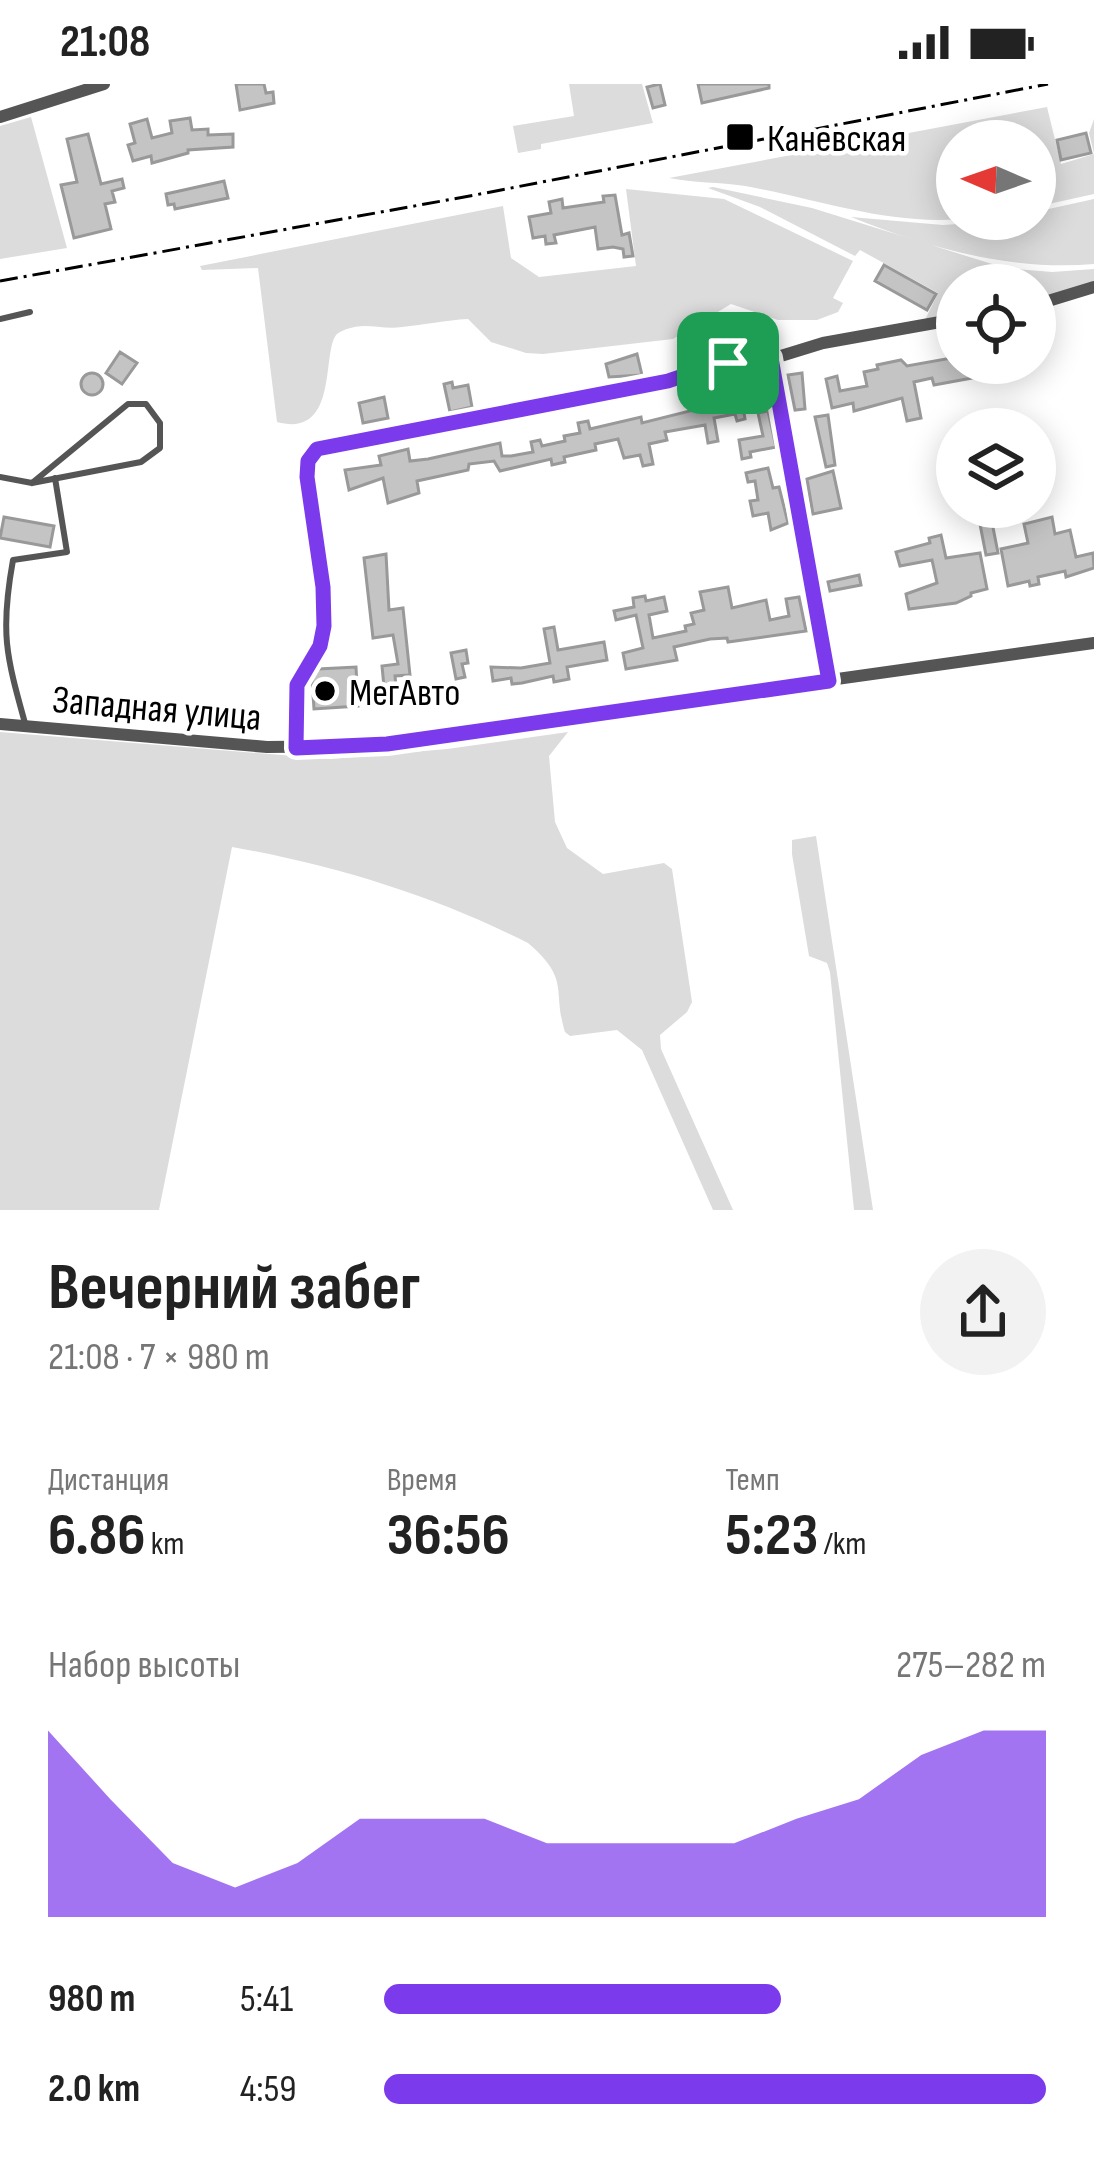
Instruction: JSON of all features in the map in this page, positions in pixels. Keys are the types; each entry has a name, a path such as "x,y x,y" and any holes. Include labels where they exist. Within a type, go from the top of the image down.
{"street":[{"path":"0,117 104,84"},
{"path":"1056,299 1094,287"},
{"path":"296,748 297,685 320,646 324,626 307,477 308,461 317,449 936,323"},
{"path":"771,358 829,681"},
{"name":"Западная улица","path":"0,724 296,748 387,744 1094,644"}],"lane":[{"path":"0,320 30,312"},
{"path":"0,477 32,483 150,458 162,439 156,415 139,401 128,404 32,483"},
{"path":"26,727 5,650 5,604 13,560 68,552 55,478"}],"shaded area":[{"path":"569,84 642,84 653,123 541,144 541,149 518,153 513,126 574,116"},
{"path":"1047,107 1050,120 978,120"},
{"path":"31,117 67,248 0,259 0,126"},
{"path":"936,128 936,220 879,215 745,186 669,178"},
{"path":"1056,144 1061,164 1094,154 1094,194 1056,202"},
{"path":"708,188 812,208 992,264 936,264 936,292 860,250 855,256 760,207"},
{"path":"626,189 724,199 853,261 833,298 843,303 838,312 817,320 778,320 731,304 673,339 543,354 491,342 468,319 397,328 354,327 337,334 319,406 311,418 297,424 277,422 258,268 202,270 200,266 503,206 511,258 539,277 636,266"},
{"path":"1094,199 1094,264 1032,264 970,255 851,217 936,224 936,240 1056,240 1056,207"},
{"path":"1094,269 1094,282 1056,294 1056,272"},
{"path":"936,297 936,318 925,320"},
{"path":"0,732 331,759 568,732 549,756 555,822 567,848 603,874 664,863 672,869 692,1002 660,1035 661,1049 733,1210 713,1210 642,1050 617,1030 570,1036 565,1032 555,976 528,943 383,884 232,847 159,1210 0,1210"},
{"path":"816,836 873,1210 854,1210 830,972 827,963 809,956 792,854 792,840"}],"building":[{"path":"236,84 264,84 266,93 273,92 274,103 240,110"},
{"path":"660,84 665,105 653,108 647,87"},
{"name":"Каневская","path":"698,84 769,84 769,88 702,103"},
{"path":"190,118 192,130 233,134 233,147 188,150 152,163 151,156 133,161 128,145 135,143 130,124 147,119 152,138 172,133 170,121"},
{"path":"1086,133 1091,153 1061,160 1057,140"},
{"path":"88,134 101,184 122,179 124,188 112,191 115,202 105,204 111,229 74,238 61,185 77,182 67,139"},
{"path":"224,181 228,198 175,209 174,204 168,205 166,194"},
{"path":"615,195 622,235 629,233 633,256 624,257 623,249 613,247 598,249 595,227 554,235 556,243 546,244 545,236 533,238 529,217 551,213 549,202 562,199 563,208 604,202 603,196"},
{"path":"884,265 936,294 927,310 875,281"},
{"path":"745,339 748,351 717,354 715,345"},
{"path":"120,352 137,363 122,384 106,373"},
{"path":"637,354 642,375 609,377 606,364"},
{"path":"901,360 907,366 936,361 939,384 934,385 932,378 914,382 921,418 907,421 902,398 854,411 853,403 832,408 826,379 837,376 840,391 867,386 864,372 878,369 877,365"},
{"path":"92,373 103,384 92,395 81,384"},
{"path":"802,373 805,409 795,410 788,375"},
{"path":"452,382 453,388 468,385 472,407 450,412 444,384"},
{"path":"384,397 388,418 363,423 359,403"},
{"path":"742,401 745,419 737,421 735,414 714,418 718,441 708,443 705,425 665,432 667,440 649,444 653,464 643,466 640,455 624,458 618,439 595,444 596,450 564,457 565,462 552,465 551,459 500,471 494,461 469,464 468,470 417,481 419,493 388,503 383,478 349,490 345,470 381,465 379,456 408,449 410,461 500,443 502,456 511,456 533,452 531,442 540,440 542,446 565,441 564,436 580,433 578,423 588,421 590,429 641,417 642,423 690,411 689,407"},
{"path":"768,411 776,447 750,452 751,457 742,459 739,440 763,436 758,413"},
{"path":"828,415 835,465 826,467 815,417"},
{"path":"768,468 773,488 779,487 788,523 771,530 768,513 753,516 750,501 758,500 755,481 748,482 746,473"},
{"path":"833,471 841,508 813,514 807,479"},
{"path":"4,517 54,526 50,547 0,538"},
{"path":"981,528 993,528 998,553 986,555"},
{"path":"1025,528 1054,528 1055,534 1070,530 1076,557 1093,553 1094,568 1066,577 1065,571 1038,577 1039,584 1030,586 1029,581 1008,586 1001,549 1028,543"},
{"path":"941,535 946,558 980,553 987,589 956,603 909,609 906,594 937,583 932,560 900,566 896,552"},
{"path":"386,554 389,610 403,608 410,675 395,676 396,686 384,687 382,666 398,664 393,635 373,638 364,558"},
{"path":"859,575 861,585 830,591 828,582"},
{"path":"728,587 732,608 766,600 770,620 789,616 786,599 799,597 806,631 728,642 727,638 710,639 674,647 677,660 626,669 623,653 643,648 636,615 616,620 614,611 634,607 633,598 664,597 667,611 649,615 653,638 686,631 685,626 694,624 691,613 704,610 700,592"},
{"path":"554,627 558,650 604,642 607,660 567,667 569,679 554,682 553,676 512,684 511,678 493,681 491,667 550,663 544,629"},
{"path":"466,650 465,677 456,679 451,653"},
{"path":"356,667 358,706 314,709 312,680 318,669"}],"railway":[{"path":"0,281 1048,84"}],"place":[{"name":"Каневская","path":"740,137"},
{"name":"МегАвто","path":"325,691"}],"route":[{"path":"771,358 829,681 387,744 296,748 297,685 320,646 324,626 307,477 311,454 324,445 668,381 728,363 771,358"}]}
